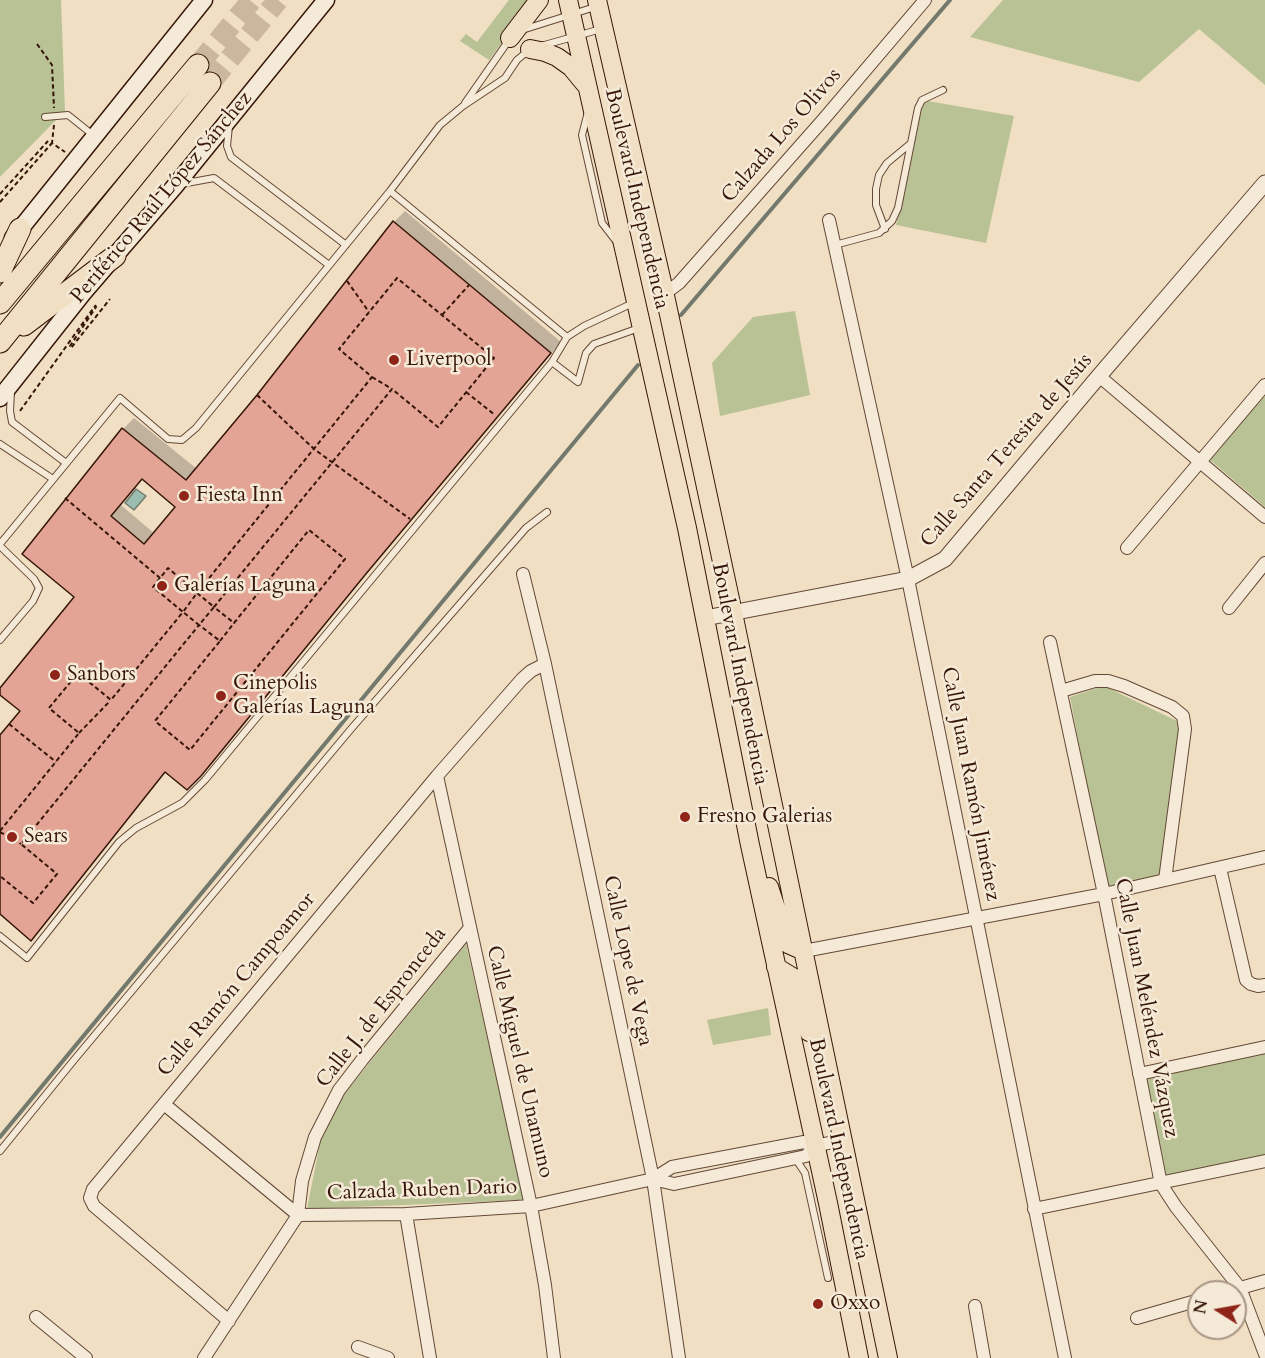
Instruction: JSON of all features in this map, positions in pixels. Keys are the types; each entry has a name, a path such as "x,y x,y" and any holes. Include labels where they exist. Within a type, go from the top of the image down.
{"highway":[{"path":"0,303 198,65"},
{"name":"Periférico Raúl López Sánchez","path":"0,343 210,83"},
{"path":"0,272 20,228"},
{"path":"0,343 115,256"}],"main road":[{"path":"0,253 204,0"},
{"path":"279,58 297,21 313,0"},
{"name":"Periférico Raúl López Sánchez","path":"0,398 326,0"},
{"path":"510,38 539,0"},
{"name":"Boulevard Independencia","path":"598,3 664,291 733,613 888,1358"},
{"name":"Boulevard Independencia","path":"570,7 705,618 750,844 859,1358"},
{"path":"530,49 557,57 571,67 589,93"},
{"path":"647,349 648,332 655,323 660,324 664,328 691,419"},
{"path":"750,844 762,867 788,944 804,951"},
{"path":"777,968 794,978 809,1032 822,1042"}],"street":[{"name":"Calzada Los Olivos","path":"664,291 679,283 925,0"},
{"name":"Calle Santa Teresita de Jesús","path":"705,618 908,579 945,559 1265,183"},
{"name":"Calle Juan Ramón Jiménez","path":"829,220 908,579 1065,1358"},
{"path":"1099,376 1265,517"},
{"path":"1127,548 1265,385"},
{"path":"1229,608 1265,563"},
{"name":"Calle Lope de Vega","path":"523,574 545,664 653,1179 679,1358"},
{"name":"Calle Juan Meléndez Vázquez","path":"1050,642 1104,894 1161,1184 1176,1207 1234,1280"},
{"name":"Calle Ramón Campoamor","path":"230,1321 94,1206 90,1198 93,1190 437,776 522,679 545,664"},
{"path":"1061,691 1095,681 1108,681 1172,707 1183,716 1185,729 1165,880"},
{"name":"Calle Miguel de Unamuno","path":"437,776 531,1206 555,1358"},
{"path":"804,951 1104,894 1265,857"},
{"path":"1220,868 1246,980 1258,986 1265,985"},
{"name":"Calle J. de Espronceda","path":"298,1215 302,1181 315,1137 339,1090 469,929"},
{"path":"1139,1074 1265,1047"},
{"path":"164,1104 298,1215 204,1358"},
{"name":"Calzada Ruben Dario","path":"298,1215 406,1214 531,1206 653,1179 672,1167 804,1142 815,1146 842,1140"},
{"name":"Calzada Ruben Dario","path":"653,1179 674,1184 806,1156 815,1146"},
{"path":"1034,1209 1265,1161"},
{"path":"406,1214 430,1358"},
{"path":"1247,1286 1265,1281"},
{"path":"1137,1318 1187,1303"},
{"path":"975,1306 984,1358"},
{"name":"Calle Juan Meléndez Vázquez","path":"1247,1306 1265,1354"},
{"path":"36,1317 86,1358"},
{"path":"358,1347 388,1358"}],"lane":[{"path":"463,106 510,38 570,7 598,3"},
{"path":"0,640 33,601 39,588 34,579 0,545 120,398 168,439 182,440 196,428 346,245 440,125 463,106 505,78 517,60 530,49 604,28"},
{"path":"835,245 873,235 885,229 892,221 898,208 915,116 920,103 943,90"},
{"path":"233,113 227,146 231,158 346,245"},
{"path":"45,117 68,115 93,135"},
{"path":"885,229 876,205 879,175 888,163 910,144"},
{"path":"175,186 198,179 214,178 329,265"},
{"path":"390,191 567,337"},
{"path":"0,936 27,958 119,842 136,828 182,803 205,780 552,362 567,337 584,326 636,302"},
{"path":"552,362 578,382 586,353 594,344 641,327"},
{"path":"15,380 9,398 12,422 66,463"},
{"path":"0,444 53,479"},
{"path":"0,1151 74,1059 351,729 525,528 547,512"},
{"path":"748,1152 752,1167"},
{"path":"795,1158 805,1173 828,1278"}],"path":[{"path":"0,202 50,142 54,116 52,65 37,44"},
{"path":"50,142 75,158"},
{"path":"0,194 50,142"},
{"path":"397,278 442,315 494,358 438,427 339,349 397,278"},
{"path":"347,281 369,312"},
{"path":"442,315 469,285"},
{"path":"12,422 95,306 70,346 71,348 110,299"},
{"path":"0,876 33,903 57,874 21,844 0,831 79,733 111,700 372,377"},
{"path":"21,844 392,389"},
{"path":"466,392 498,417"},
{"path":"257,395 314,448 412,521"},
{"path":"65,498 160,578"},
{"path":"309,530 345,559 190,750 155,721 220,641 309,530"},
{"path":"220,641 153,587 160,578 168,568 234,623"},
{"path":"79,733 49,708 78,673 111,700"},
{"path":"9,724 56,762"}],"green space":[{"path":"0,0 61,0 65,111 0,177"},
{"path":"509,0 534,0 489,60 460,41 466,34 477,42"},
{"path":"1003,0 1265,0 1265,85 1199,29 1139,82 970,37"},
{"path":"922,100 1014,116 986,243 896,225"},
{"path":"795,311 810,395 720,416 712,363 753,317"},
{"path":"1265,396 1265,507 1209,459"},
{"path":"1104,686 1177,721 1181,730 1162,877 1107,890 1070,697"},
{"path":"466,944 524,1200 307,1209 322,1133 345,1093"},
{"path":"768,1008 771,1035 713,1045 707,1020"},
{"path":"1265,1053 1265,1157 1166,1176 1146,1078"}],"shaded area":[{"path":"136,489 146,496 134,510 125,503"}],"building":[{"name":"Galerías Laguna","path":"393,221 551,353 201,776 187,790 165,772 31,941 0,914 0,735 20,711 0,695 0,688 74,597 22,554 122,428 186,480 257,395","holes":["142,479 175,507 144,544 111,516"]}],"waterway":[{"path":"681,315 950,0"},
{"path":"0,1137 638,365"}],"tunnel":[{"path":"198,65 252,0"},
{"path":"210,83 278,0"}],"place":[{"name":"Liverpool","path":"394,360"},
{"name":"Fiesta Inn","path":"184,496"},
{"name":"Galerías Laguna","path":"162,586"},
{"name":"Sanbors","path":"55,675"},
{"name":"Cinepolis Galerías Laguna","path":"221,696"},
{"name":"Fresno Galerias","path":"685,817"},
{"name":"Sears","path":"12,837"},
{"name":"Oxxo","path":"818,1304"}]}
